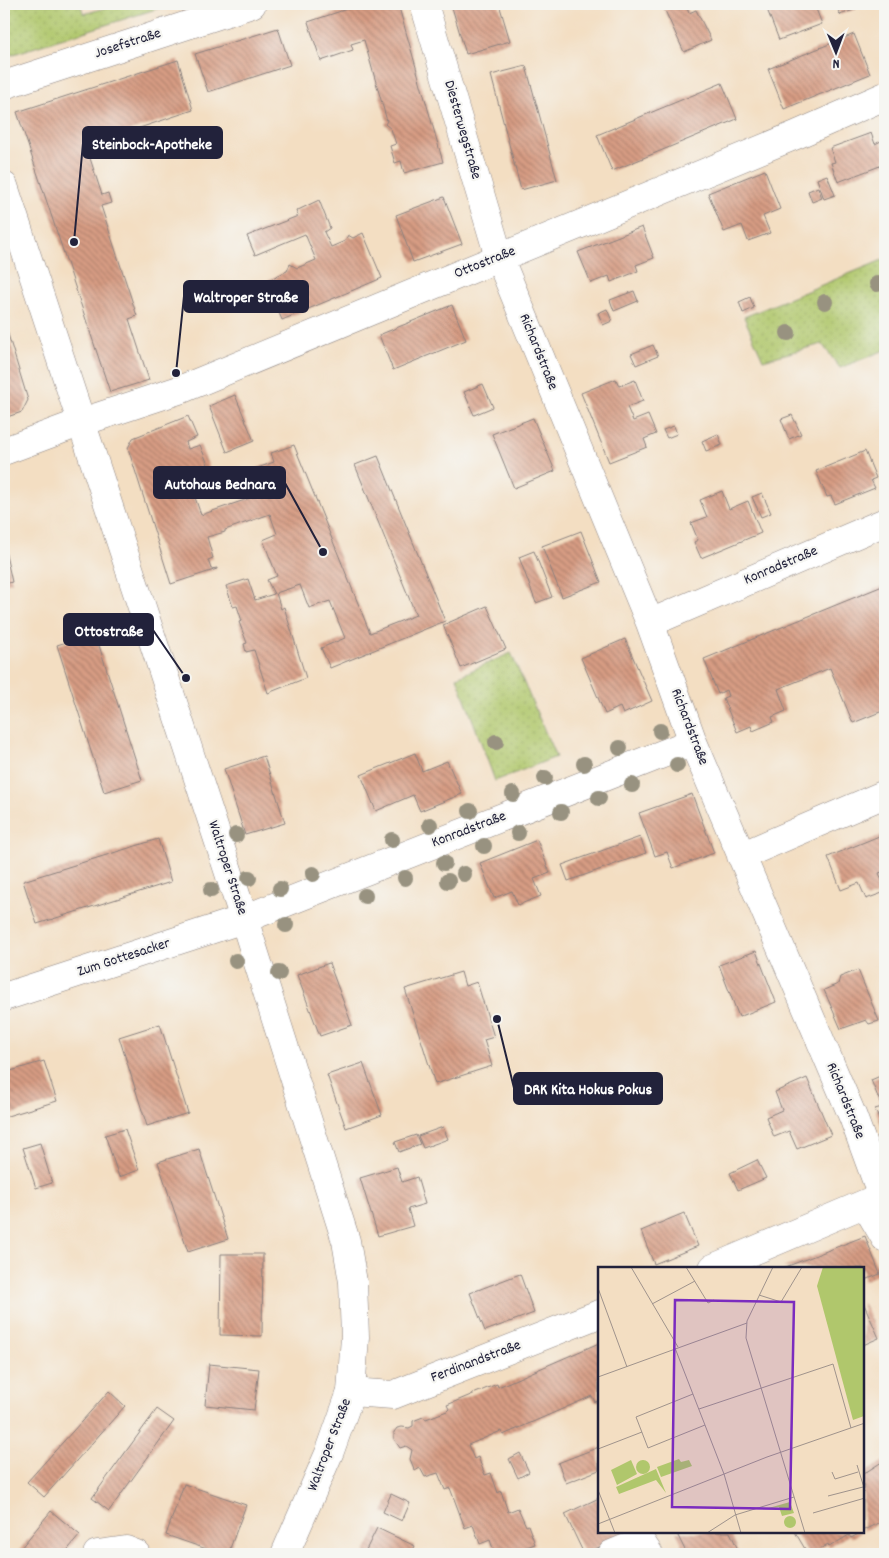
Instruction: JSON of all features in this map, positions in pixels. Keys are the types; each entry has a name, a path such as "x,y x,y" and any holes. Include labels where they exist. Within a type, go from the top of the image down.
{"street":[{"name":"Josefstraße","path":"4,85 252,4"},
{"name":"Diesterwegstraße","path":"424,4 499,257"},
{"name":"Ottostraße","path":"4,451 82,422 182,389 787,139 885,96"},
{"name":"Waltroper Straße","path":"4,186 244,919 346,1240 353,1282 355,1337 350,1392 330,1450 285,1554"},
{"name":"Richardstraße","path":"499,257 650,623 693,742 853,1117 877,1199 885,1238"},
{"name":"Konradstraße","path":"650,623 885,522"},
{"name":"Konradstraße","path":"244,919 693,742"},
{"path":"741,856 885,794"},
{"name":"Zum Gottesacker","path":"4,997 244,919"},
{"path":"715,1267 877,1199"},
{"name":"Ferdinandstraße","path":"350,1392 393,1395 598,1314"},
{"path":"612,1554 641,1542 648,1554"},
{"path":"97,1554 126,1550 136,1554"}],"green space":[{"path":"4,4 80,4 84,14 119,4 172,4 4,57"},
{"path":"885,259 885,350 840,368 822,344 763,360 744,317"},
{"path":"511,653 556,757 495,781 457,677"}],"building":[{"path":"362,4 398,4 443,162 404,173 401,161 395,163 390,146 396,144 391,129 385,124 387,121 364,40 351,44 353,50 321,61 308,22"},
{"path":"451,4 499,4 510,41 466,54"},
{"path":"662,4 685,4 689,13 696,10 711,40 684,52"},
{"path":"765,4 814,4 822,24 779,40"},
{"path":"836,4 854,4 856,9 840,15"},
{"path":"278,28 290,65 208,92 195,54"},
{"path":"854,34 870,74 784,109 768,69"},
{"path":"178,60 193,110 86,146 102,195 108,193 111,203 101,206 137,316 129,319 149,380 110,392 17,112"},
{"path":"526,66 557,180 521,190 491,75"},
{"path":"722,83 737,119 612,171 597,135"},
{"path":"871,133 875,144 881,141 885,153 885,164 838,182 831,163 835,162 830,148"},
{"path":"765,170 780,209 763,216 770,233 748,241 742,225 724,232 708,193"},
{"path":"827,175 835,195 824,199 817,179"},
{"path":"818,187 822,198 812,202 808,191"},
{"path":"444,197 462,244 413,262 396,215"},
{"path":"319,200 330,228 324,232 331,247 345,241 348,235 353,238 363,233 382,278 282,320 266,281 287,271 290,264 297,268 316,260 305,234 255,255 247,236 298,216 296,211"},
{"path":"642,227 654,258 636,265 638,271 611,282 609,276 591,283 578,252"},
{"path":"634,291 638,301 614,311 610,300"},
{"path":"750,297 754,308 743,313 739,302"},
{"path":"452,305 466,340 393,370 379,335"},
{"path":"607,309 612,321 603,325 598,313"},
{"path":"4,321 28,400 22,412 4,418"},
{"path":"653,345 658,356 636,365 631,354"},
{"path":"616,379 619,386 635,380 643,401 627,407 633,421 648,415 656,434 644,439 647,447 609,462 581,393"},
{"path":"483,384 493,407 474,415 464,392"},
{"path":"235,395 254,441 227,452 209,406"},
{"path":"792,415 801,434 789,439 781,419"},
{"path":"188,416 197,437 186,442 188,449 200,445 211,472 189,480 201,515 262,494 252,470 274,462 271,453 294,445 370,633 416,615 355,465 378,456 445,621 330,668 321,648 345,638 330,601 309,608 300,585 276,593 281,609 284,607 306,678 268,693 254,650 246,652 244,644 247,643 239,622 242,621 237,606 233,607 226,586 248,579 255,600 274,594 267,580 277,576 263,540 277,534 270,514 207,537 213,558 208,560 211,569 217,569 171,584 128,448 133,438"},
{"path":"533,418 555,471 514,488 492,434"},
{"path":"674,426 677,434 667,438 663,430"},
{"path":"718,434 722,445 706,451 702,441"},
{"path":"865,451 876,478 871,480 875,488 835,504 831,496 827,497 816,471"},
{"path":"722,491 729,509 748,501 761,533 701,558 694,542 698,540 691,523 707,517 700,500"},
{"path":"762,493 771,513 761,517 752,497"},
{"path":"581,531 601,582 562,597 542,546"},
{"path":"4,546 12,582 4,584"},
{"path":"534,551 552,597 536,603 519,557"},
{"path":"885,585 885,710 853,723 830,668 778,689 786,711 772,717 774,722 753,731 751,726 737,732 723,698 728,696 726,690 718,694 704,659"},
{"path":"487,606 506,649 461,668 443,625"},
{"path":"95,633 142,780 104,792 57,645"},
{"path":"625,639 652,701 623,714 620,707 605,714 581,658"},
{"path":"415,753 422,771 447,761 462,794 420,811 413,795 376,811 361,775"},
{"path":"264,756 285,823 245,835 224,769"},
{"path":"692,794 714,853 673,868 667,852 655,856 639,813"},
{"path":"884,834 885,871 879,873 885,892 866,899 859,883 841,890 828,857"},
{"path":"640,837 646,853 568,881 562,865"},
{"path":"158,839 171,882 37,924 23,881"},
{"path":"537,840 550,873 534,879 541,896 518,905 512,891 494,898 480,863"},
{"path":"756,951 776,1002 739,1017 719,965"},
{"path":"329,963 352,1025 320,1036 297,975"},
{"path":"858,970 879,1021 869,1024 866,1020 841,1029 824,990 838,984 840,977"},
{"path":"461,972 465,986 477,982 494,1037 484,1040 492,1066 435,1084 405,989"},
{"path":"160,1024 188,1113 147,1126 119,1037"},
{"path":"44,1061 57,1101 4,1117 4,1073"},
{"path":"363,1063 382,1115 346,1128 327,1075"},
{"path":"885,1074 885,1129 883,1130 875,1109 882,1107 871,1080"},
{"path":"807,1078 831,1135 797,1149 789,1131 774,1137 766,1117 782,1110 775,1092"},
{"path":"443,1127 448,1139 423,1148 418,1136"},
{"path":"125,1129 139,1170 119,1177 105,1135"},
{"path":"416,1135 420,1144 399,1152 395,1142"},
{"path":"40,1143 52,1183 36,1188 23,1148"},
{"path":"199,1149 228,1239 188,1252 158,1162"},
{"path":"757,1160 766,1178 738,1190 730,1173"},
{"path":"397,1167 402,1182 417,1177 425,1204 408,1209 413,1226 378,1236 360,1178"},
{"path":"684,1213 698,1246 654,1264 641,1231"},
{"path":"865,1236 880,1274 864,1281 864,1267 786,1267"},
{"path":"221,1254 263,1254 262,1336 220,1335"},
{"path":"520,1274 534,1313 485,1331 470,1293"},
{"path":"864,1304 879,1338 864,1345"},
{"path":"598,1343 598,1401 595,1402 592,1396 503,1435 501,1431 468,1445 474,1459 478,1457 485,1475 491,1473 498,1493 501,1491 508,1512 518,1508 526,1526 528,1525 535,1544 507,1554 495,1554 490,1540 480,1544 473,1525 465,1528 450,1488 445,1490 438,1473 425,1477 420,1468 415,1471 410,1459 412,1450 406,1446 400,1448 394,1439 394,1432 397,1428 409,1428 413,1426 413,1421 423,1417 426,1419 447,1411 449,1409 447,1405 497,1384 498,1387"},
{"path":"209,1364 259,1369 254,1410 205,1405"},
{"path":"109,1391 125,1406 44,1497 27,1482"},
{"path":"157,1409 174,1421 109,1511 92,1498"},
{"path":"598,1447 598,1470 566,1483 558,1463"},
{"path":"520,1453 529,1472 518,1478 509,1459"},
{"path":"885,1460 885,1520 864,1530 864,1473"},
{"path":"184,1484 246,1505 228,1554 221,1554 166,1535"},
{"path":"391,1494 410,1503 402,1521 383,1512"},
{"path":"598,1498 598,1533 631,1533 584,1554 565,1514"},
{"path":"51,1511 80,1535 64,1554 16,1554"},
{"path":"377,1528 415,1546 411,1554 364,1554"},
{"path":"676,1533 730,1533 740,1554 687,1554"},
{"path":"796,1533 860,1533 851,1538 849,1535 829,1547 828,1544 812,1554 808,1554"}],"place":[{"name":"Steinbock-Apotheke","path":"74,242"},
{"name":"Waltroper Straße","path":"176,373"},
{"name":"Autohaus Bednara","path":"323,552"},
{"name":"Ottostraße","path":"186,678"},
{"name":"DRK Kita Hokus Pokus","path":"497,1019"}]}
